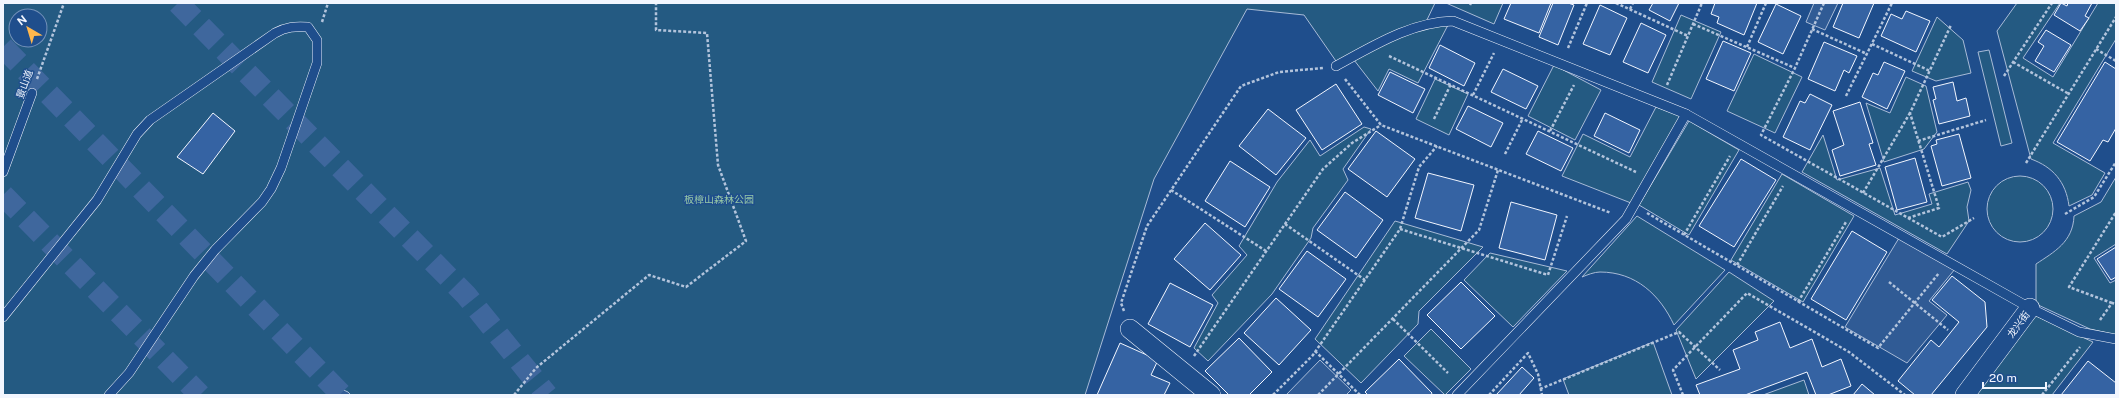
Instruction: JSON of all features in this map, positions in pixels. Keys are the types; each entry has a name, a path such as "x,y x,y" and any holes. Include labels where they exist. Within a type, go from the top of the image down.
{"street":[{"name":"龙兴街","path":"1966,395 2030,308"},
{"path":"1130,328 1212,395"}],"lane":[{"path":"1336,66 1384,39 1435,21 1453,21 1686,114 2030,308"},
{"path":"3,317 98,200 137,134 150,120 274,33 284,28 297,26 308,27 317,40 318,63 282,168 271,189 262,202 215,250 198,271 129,373 109,395"},
{"name":"景山道","path":"3,172 32,93"},
{"path":"1457,395 1626,219 1686,114"},
{"name":"龙兴街","path":"2030,308 2079,332 2116,339"}],"path":[{"name":"景山道","path":"32,93 64,3"},
{"path":"514,395 536,368 649,275 686,287 746,241 718,165 707,32 656,30 656,3"},
{"path":"1568,48 1587,3"},
{"path":"1616,3 1688,36"},
{"path":"1630,9 1633,3"},
{"path":"1667,85 1702,3"},
{"path":"1747,47 1766,3"},
{"path":"1824,3 1795,68 1760,135 1942,237 1974,218"},
{"path":"1846,96 1892,3"},
{"path":"2004,76 2052,3"},
{"path":"2026,163 2116,17"},
{"path":"1693,24 1795,68"},
{"path":"1863,193 1910,113 1951,25"},
{"path":"1812,29 1867,54"},
{"path":"1473,95 1500,40"},
{"path":"1872,44 1930,72"},
{"path":"1370,47 1523,118 1649,179"},
{"path":"2096,49 2116,61"},
{"path":"2013,62 2068,94"},
{"path":"1130,328 1121,303 1147,226 1241,86 1279,72 1336,66 1348,84 1381,125 1626,219"},
{"path":"1550,131 1581,72"},
{"path":"1434,119 1451,84"},
{"path":"1908,218 1938,208 1910,113"},
{"path":"1505,154 1523,118"},
{"path":"1918,141 1986,120"},
{"path":"1183,371 1323,169 1352,143 1381,125"},
{"path":"1684,235 1738,143"},
{"path":"1273,395 1316,352 1400,230 1420,167 1437,146"},
{"path":"2065,214 2094,197 2116,162"},
{"path":"1318,395 1479,230 1498,170"},
{"path":"1736,265 1790,173"},
{"path":"1171,190 1266,251"},
{"path":"1634,205 1878,348 1948,262"},
{"path":"1798,302 1854,209"},
{"path":"2112,303 2069,287 2116,212"},
{"path":"1400,230 1548,275 1567,216"},
{"path":"1285,224 1365,280"},
{"path":"1888,282 1948,330"},
{"path":"1683,395 1673,370 1747,293 1849,352 1906,395"},
{"path":"1393,319 1448,373"},
{"path":"1540,390 1679,332 1720,370"},
{"path":"1316,352 1360,395"},
{"path":"1489,395 1528,353 1538,374 1542,395"}],"green space":[{"name":"板樟山森林公园","path":"3,3 1435,3 1425,24 1338,64 1304,15 1247,9 1154,179 1085,395 3,395"},
{"path":"1446,3 1503,3 1494,24"},
{"path":"2017,3 2060,3 2023,58 2053,77 2098,3 2116,3 2116,39 2053,143 2105,173 2092,195 2069,206 2065,190 2057,176 2046,166 2031,159 1997,31"},
{"path":"1681,15 1721,32 1691,99 1652,82"},
{"path":"1937,17 1963,40 1971,73 1936,81 1912,71"},
{"path":"1436,23 1448,25 1418,83 1389,69 1378,91 1354,60 1386,41"},
{"path":"1989,50 2012,143 2001,146 1978,52"},
{"path":"1754,54 1802,77 1775,133 1727,111"},
{"path":"1554,65 1601,90 1575,140 1528,116"},
{"path":"1906,77 1926,86 1937,132 1924,149 1884,162 1866,103 1890,113"},
{"path":"1435,79 1468,94 1449,135 1416,119"},
{"path":"1656,107 1682,116 1631,203 1562,176 1583,134 1630,157"},
{"path":"1689,121 1739,150 1689,235 1639,205"},
{"path":"1364,127 1371,129 1343,169 1348,180 1313,228 1311,238 1272,294 1208,361 1194,348 1218,303 1212,295 1247,255 1239,246 1277,182 1310,140 1320,156"},
{"path":"1823,135 1837,180 1880,168 1895,215 1932,204 1929,194 1968,182 1971,190 1967,207 1969,221 1947,254 1802,172"},
{"path":"1782,174 1854,216 1803,302 1731,260"},
{"path":"2020,176 2032,179 2043,186 2050,197 2053,209 2050,221 2043,232 2032,239 2020,242 2008,239 1997,232 1990,221 1987,209 1990,197 1997,186 2008,179"},
{"path":"2116,177 2116,244 2094,258 2110,283 2116,280 2116,335 2090,329 2036,304 2036,264 2056,250 2066,239 2073,225 2074,216 2101,202"},
{"path":"1637,216 1725,270 1674,325 1662,304 1645,287 1636,281 1613,273 1600,272 1582,277"},
{"path":"1395,221 1483,247 1419,311 1418,324 1361,383 1315,339"},
{"path":"1490,253 1567,271 1513,327 1464,280"},
{"path":"1729,272 1774,301 1696,379 1676,330"},
{"path":"2034,315 2093,342 2052,395 1973,395"},
{"path":"1431,329 1471,369 1445,395 1404,356"},
{"path":"1653,342 1672,395 1569,395 1563,379"},
{"path":"1804,380 1809,395 1763,395"}],"shaded area":[{"path":"1814,3 1838,3 1825,30 1806,22"},
{"path":"1899,238 1955,269 1929,301 1947,315 1907,363 1845,327"},
{"path":"1320,360 1351,390 1346,395 1286,395"},
{"path":"339,388 351,395 329,395 330,392"}],"building":[{"path":"1511,3 1551,3 1539,33 1504,19"},
{"path":"1553,3 1568,3 1574,5 1558,45 1539,37"},
{"path":"1653,3 1679,3 1670,21 1649,10"},
{"path":"1715,3 1757,3 1744,35 1717,23 1719,17 1711,14"},
{"path":"1843,3 1874,3 1859,38 1833,27"},
{"path":"2061,3 2067,6 2068,3 2092,3 2085,16 2089,18 2080,31 2054,15"},
{"path":"1776,4 1801,16 1783,54 1758,42"},
{"path":"1600,5 1627,18 1610,55 1583,44"},
{"path":"1906,11 1930,21 1916,52 1881,36 1891,14 1902,19"},
{"path":"1641,23 1666,35 1648,73 1623,62"},
{"path":"2046,30 2071,45 2054,72 2035,61 2044,46 2038,42"},
{"path":"1723,41 1751,53 1734,91 1706,79"},
{"path":"1824,42 1857,56 1849,73 1844,70 1835,91 1808,79"},
{"path":"1440,45 1475,63 1464,86 1429,68"},
{"path":"1884,62 1905,71 1887,109 1862,97 1873,73 1878,75"},
{"path":"2105,62 2116,69 2116,128 2108,142 2103,140 2090,161 2057,142"},
{"path":"1503,69 1538,86 1526,109 1491,92"},
{"path":"1390,72 1425,89 1413,113 1378,95"},
{"path":"1953,82 1957,101 1966,98 1970,116 1939,124 1933,100 1936,99 1933,87"},
{"path":"1336,84 1362,124 1322,150 1296,110"},
{"path":"1810,94 1832,105 1810,150 1783,137 1800,101 1805,103"},
{"path":"1860,102 1873,143 1869,144 1876,165 1840,176 1832,150 1844,145 1833,111"},
{"path":"1468,106 1503,123 1491,147 1456,129"},
{"path":"1268,109 1306,138 1276,175 1239,146"},
{"path":"213,113 235,131 203,174 177,157"},
{"path":"1605,113 1640,130 1629,153 1594,136"},
{"path":"1376,131 1415,159 1387,197 1348,169"},
{"path":"1538,131 1573,148 1561,171 1526,154"},
{"path":"1959,134 1971,178 1942,186 1931,146 1937,144 1936,140"},
{"path":"1915,158 1927,202 1897,210 1885,167"},
{"path":"1741,159 1776,180 1734,247 1699,226"},
{"path":"1230,161 1270,187 1245,227 1205,201"},
{"path":"1428,173 1474,185 1461,231 1415,218"},
{"path":"1345,192 1383,220 1356,258 1317,230"},
{"path":"1511,202 1557,215 1545,260 1499,248"},
{"path":"1205,223 1241,255 1210,290 1174,259"},
{"path":"1852,231 1887,252 1846,320 1811,299"},
{"path":"2116,247 2116,277 2111,280 2097,259"},
{"path":"1307,251 1346,279 1318,317 1279,289"},
{"path":"1952,276 1985,302 1987,327 1931,395 1915,395 1898,381 1931,340 1939,347 1959,322 1932,300"},
{"path":"1461,282 1495,316 1461,349 1427,315"},
{"path":"1170,283 1213,305 1190,347 1148,324"},
{"path":"1276,298 1311,330 1279,365 1244,333"},
{"path":"1780,322 1790,348 1812,339 1822,367 1841,359 1851,386 1828,395 1816,395 1807,372 1745,395 1700,395 1696,385 1740,369 1733,350 1758,340 1755,332"},
{"path":"1239,338 1272,372 1249,395 1229,395 1205,371"},
{"path":"1120,343 1158,360 1151,375 1170,383 1164,395 1097,395"},
{"path":"1399,359 1432,393 1431,395 1368,395 1365,392"},
{"path":"2088,361 2116,383 2116,395 2061,395"},
{"path":"1522,367 1534,378 1519,395 1496,395"},
{"path":"1862,384 1875,395 1853,395"}],"tunnel":[{"path":"178,3 466,295 547,395"},
{"path":"3,47 342,395"},
{"path":"3,195 200,395"}]}
